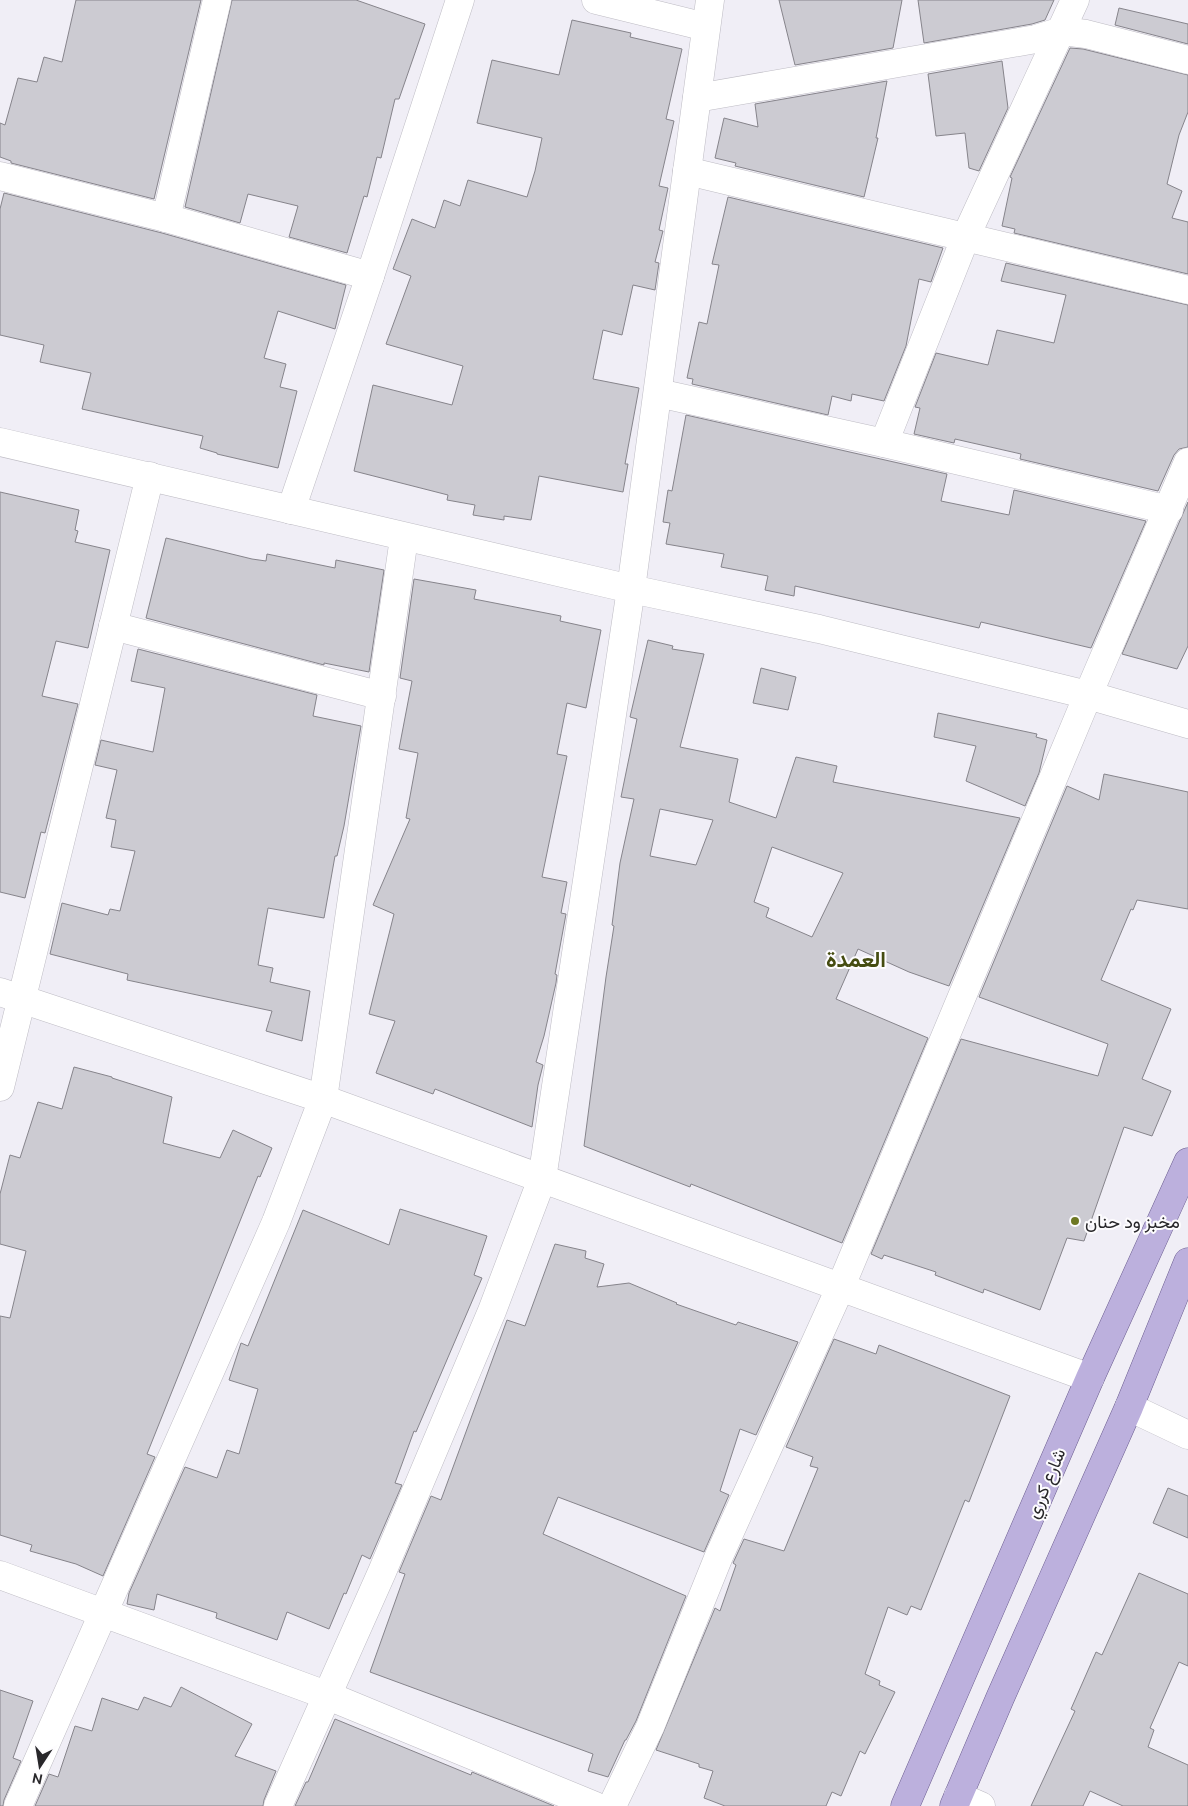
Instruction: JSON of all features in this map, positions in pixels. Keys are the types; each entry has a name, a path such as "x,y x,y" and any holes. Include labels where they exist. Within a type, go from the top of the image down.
{"main road":[{"name":"شارع كرري","path":"905,1806 1090,1378 1188,1162"},
{"path":"964,1802 1000,1698 1129,1407 1188,1262"}],"street":[{"path":"166,218 217,0"},
{"path":"291,510 460,0"},
{"path":"596,0 706,27"},
{"path":"278,1806 382,1572 488,1320 542,1179 631,590 710,0"},
{"path":"884,443 966,236 1076,0"},
{"path":"697,98 1036,39 1062,32 1086,34 1188,60"},
{"path":"687,171 1188,290"},
{"path":"0,176 166,218 370,276"},
{"path":"658,393 884,443 1168,510"},
{"path":"0,442 631,590 819,629 1088,695 1188,724"},
{"path":"612,1806 650,1727 719,1556 841,1286 1088,695 1188,462"},
{"path":"0,1087 10,996 112,626 150,476"},
{"path":"18,1806 102,1612 276,1222 322,1099 404,538"},
{"path":"112,626 382,696"},
{"path":"10,996 322,1099 1090,1378"},
{"path":"1129,1407 1188,1435"},
{"path":"0,1575 326,1695 595,1806"}],"building":[{"path":"76,0 201,0 154,199 11,163 11,161 0,157 0,123 5,125 18,78 37,82 44,57 62,62"},
{"path":"232,0 356,0 425,24 399,99 395,99 381,158 377,157 367,197 364,196 347,253 289,237 298,206 248,194 240,223 185,207"},
{"path":"779,0 902,0 893,48 795,65"},
{"path":"918,0 1054,0 1045,20 1032,24 924,43"},
{"path":"1119,8 1188,24 1188,44 1115,25"},
{"path":"572,20 631,33 630,37 682,49 666,119 674,121 659,186 668,188 659,230 663,231 655,262 659,263 655,290 633,285 622,335 603,330 593,379 639,388 625,464 628,464 623,492 539,476 531,520 504,516 504,520 473,515 475,505 447,500 448,495 354,471 373,385 452,405 463,366 386,344 411,276 393,269 412,219 435,228 444,200 460,206 468,180 527,197 542,138 477,123 492,60 559,75"},
{"path":"1070,48 1083,49 1188,75 1188,112 1179,135 1167,184 1182,191 1172,218 1188,222 1188,274 1014,233 1015,229 1002,226 1012,178 1010,177"},
{"path":"1002,61 1008,108 979,171 969,168 965,133 936,136 928,74"},
{"path":"887,81 876,138 878,138 864,197 735,166 736,163 715,158 724,118 758,127 755,104"},
{"path":"4,193 162,233 346,285 335,329 278,311 264,358 286,364 280,387 297,391 278,468 217,454 200,448 203,436 82,409 91,373 40,362 44,345 0,335 0,209"},
{"path":"728,197 943,248 931,282 919,279 906,346 884,401 852,394 851,401 832,396 828,415 692,384 693,379 687,378 699,322 707,324 719,265 712,264"},
{"path":"1006,263 1188,305 1188,447 1179,449 1174,455 1158,491 1020,459 1021,454 955,439 954,443 914,434 920,408 915,407 936,353 988,365 997,330 1054,343 1066,295 1001,281"},
{"path":"686,415 947,474 941,501 1009,515 1014,490 1146,521 1091,648 981,622 979,628 795,586 794,596 765,590 768,576 721,567 724,554 666,544 670,523 663,522 668,490 672,491"},
{"path":"0,492 79,510 75,530 78,531 75,542 110,550 88,648 56,641 42,696 78,704 45,833 41,832 25,898 0,892"},
{"path":"1188,502 1188,646 1177,669 1122,654"},
{"path":"166,538 252,559 266,561 267,554 335,568 336,560 384,570 369,672 324,663 324,665 146,618"},
{"path":"414,579 476,590 474,599 561,616 560,621 601,630 586,708 567,703 557,754 567,756 542,877 567,882 561,913 566,914 555,974 557,975 556,983 536,1062 543,1065 532,1127 435,1089 433,1094 376,1073 395,1021 369,1014 394,914 373,905 410,819 406,818 418,753 399,749 412,681 400,678"},
{"path":"648,640 673,646 672,649 704,654 680,747 738,759 729,802 776,818 796,757 837,766 833,782 1020,818 949,986 909,972 858,949 836,999 928,1038 842,1243 691,1184 690,1187 584,1146 614,926 612,925 620,863 634,799 621,797 637,719 630,717","holes":["660,809 713,820 696,865 650,856","772,847 843,873 812,937 766,917 769,908 754,902"]},
{"path":"138,649 317,695 313,716 361,726 344,826 337,856 335,856 324,918 268,908 258,965 273,968 270,982 310,991 302,1041 266,1031 272,1011 127,980 128,974 50,954 62,903 108,915 110,909 120,911 135,851 111,847 116,820 106,818 117,770 95,765 101,740 153,752 165,688 131,681"},
{"path":"761,668 796,677 788,710 753,703"},
{"path":"938,713 1037,734 1036,737 1047,740 1039,773 1025,806 966,781 976,746 934,737"},
{"path":"1104,774 1188,792 1188,909 1137,900 1133,910 1131,909 1101,980 1171,1009 1142,1079 1171,1091 1152,1136 1124,1127 1084,1241 1067,1238 1040,1310 984,1289 983,1293 935,1275 936,1272 884,1255 882,1259 871,1254 961,1039 1098,1076 1108,1044 979,997 1067,786 1099,800"},
{"path":"74,1067 112,1077 172,1097 163,1143 220,1158 233,1130 272,1148 260,1177 258,1176 147,1454 155,1457 103,1576 76,1564 30,1551 32,1545 0,1535 0,1316 10,1318 26,1251 0,1244 0,1194 10,1155 20,1158 38,1102 62,1109"},
{"path":"400,1209 487,1236 474,1275 482,1278 416,1432 414,1431 395,1483 402,1485 370,1559 362,1555 329,1629 287,1612 277,1640 216,1618 217,1613 157,1594 154,1610 127,1604 129,1593 185,1467 217,1478 227,1450 239,1454 258,1389 229,1380 241,1343 248,1346 303,1210 389,1245"},
{"path":"555,1244 586,1251 585,1258 604,1264 597,1287 629,1283 676,1304 736,1325 738,1322 798,1342 756,1435 740,1429 720,1491 729,1495 704,1552 558,1497 543,1534 686,1596 636,1721 608,1777 588,1771 593,1754 370,1672 405,1574 399,1572 431,1496 441,1500 507,1320 525,1326"},
{"path":"834,1339 876,1354 879,1345 1010,1396 969,1502 965,1500 921,1610 911,1606 907,1615 888,1607 865,1674 880,1681 879,1685 895,1692 865,1754 860,1751 841,1796 832,1792 826,1806 725,1806 704,1798 713,1771 699,1767 699,1764 656,1750 715,1608 720,1611 736,1565 733,1563 744,1539 784,1551 818,1468 810,1466 813,1457 786,1447"},
{"path":"1168,1488 1188,1496 1188,1538 1153,1523"},
{"path":"1139,1573 1188,1594 1188,1666 1179,1662 1150,1728 1154,1730 1148,1747 1188,1765 1188,1806 1123,1806 1090,1791 1083,1806 1031,1806 1075,1711 1071,1709 1096,1652 1102,1655"},
{"path":"181,1687 252,1724 235,1756 276,1771 263,1806 35,1806 49,1774 58,1777 75,1726 92,1731 102,1698 138,1710 144,1697 171,1707"},
{"path":"0,1690 33,1701 13,1758 21,1761 3,1806 0,1806"},
{"path":"335,1719 471,1775 472,1772 554,1806 295,1806 306,1782 308,1782"}],"place":[{"name":"مخبز ود حنان","path":"1075,1221"}],"district":[{"name":"العمدة","path":"856,958"}]}
